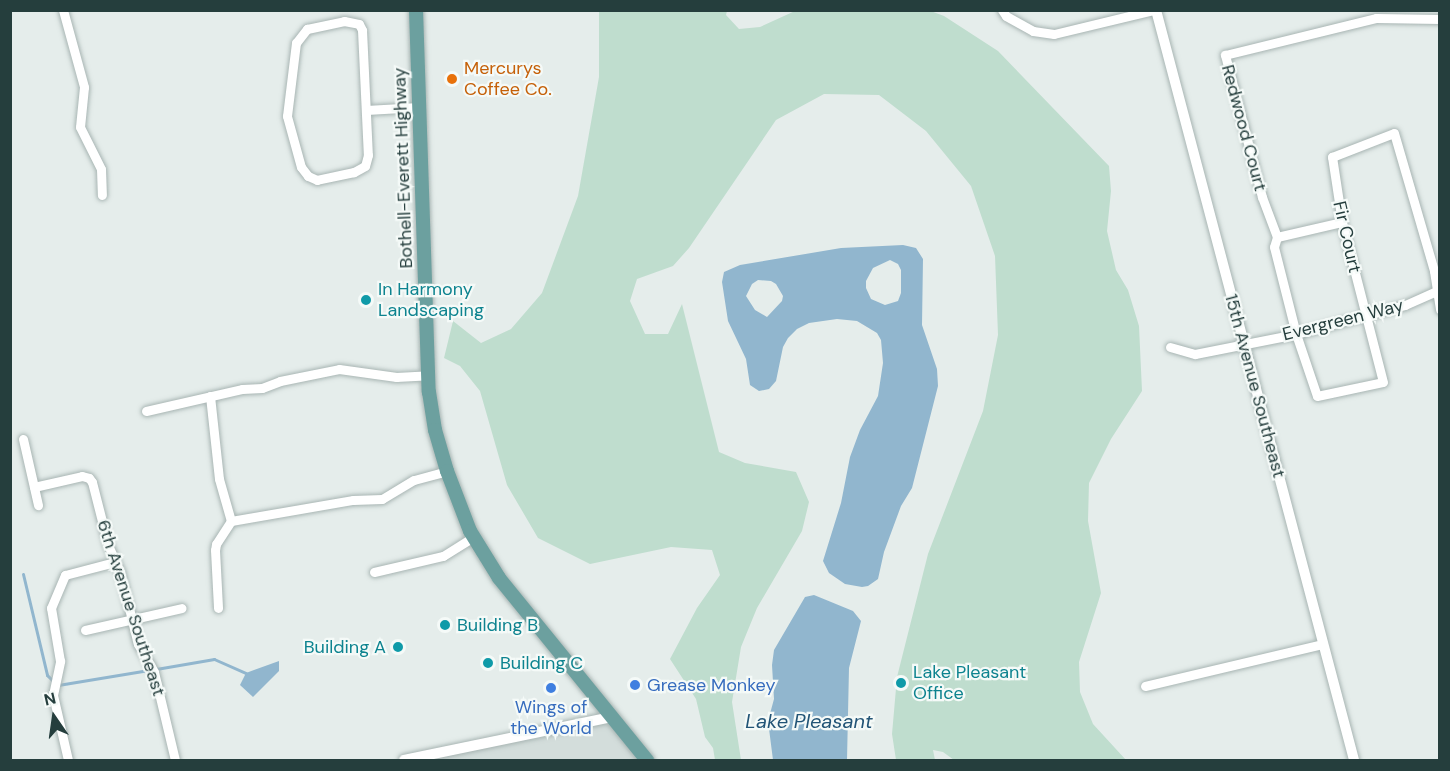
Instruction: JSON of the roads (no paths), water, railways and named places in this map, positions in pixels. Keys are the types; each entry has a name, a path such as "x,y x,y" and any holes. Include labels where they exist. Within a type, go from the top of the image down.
{"main road":[{"name":"Bothell-Everett Highway","path":"416,10 429,375 435,430 447,471 456,498 474,537 499,578 647,760"}],"street":[{"path":"63,10 84,87 80,127 99,163 102,195"},
{"path":"1004,13 1033,31 1054,34 1154,10"},
{"name":"15th Avenue Southeast","path":"1154,10 1354,760"},
{"name":"Redwood Court","path":"1277,237 1262,196 1224,55 1376,18 1440,19"},
{"path":"352,21 359,24 362,30 366,110 365,166 354,172 316,180 308,176 301,167 287,116 296,43 300,34 307,28 352,21"},
{"path":"366,110 419,107"},
{"name":"Fir Court","path":"1296,334 1317,396 1383,382 1342,222 1332,157 1394,133 1434,271 1437,291"},
{"path":"1296,334 1274,246 1277,237 1342,222"},
{"path":"1437,291 1440,310"},
{"name":"Evergreen Way","path":"1170,347 1184,353 1194,354 1296,334 1366,316 1437,291"},
{"path":"146,411 242,389 262,388 280,381 339,369 396,377 429,375"},
{"path":"210,396 219,479 231,521"},
{"path":"22,439 38,505"},
{"path":"218,608 216,544 231,521 353,500 382,499 414,480 447,471"},
{"name":"6th Avenue Southeast","path":"34,487 82,476 89,478 138,644 152,668 175,760"},
{"path":"374,572 443,556 474,537"},
{"path":"68,760 54,695 59,652 51,608 65,575 115,562"},
{"path":"85,630 182,608"},
{"path":"1145,686 1323,644"},
{"path":"404,760 612,717"}],"water":[{"path":"903,245 916,248 923,259 922,325 937,369 938,386 912,488 901,506 884,552 878,579 862,587 845,584 829,573 823,561 841,503 850,457 860,430 878,396 883,363 881,340 877,333 857,321 837,319 809,323 797,329 788,338 783,347 776,381 769,389 759,391 750,385 746,359 728,321 722,282 724,272 740,265 841,248","holes":["890,260 898,264 901,270 901,293 898,301 885,305 871,299 866,288 866,281 873,268","758,280 771,281 776,284 783,296 782,301 767,317 755,310 746,296 752,284"]},
{"name":"Lake Pleasant","path":"814,595 853,611 861,621 849,668 847,760 773,760 768,721 774,699 772,665 774,650 805,597"},
{"path":"279,661 279,671 253,697 240,685 246,673"}],"waterway":[{"path":"23,574 47,675 53,681"},
{"path":"156,669 214,659 246,673"},
{"path":"58,685 149,670"}],"place":[{"name":"Mercurys Coffee Co.","path":"452,79"},
{"name":"In Harmony Landscaping","path":"366,300"},
{"name":"Building B","path":"445,625"},
{"name":"Building A","path":"398,647"},
{"name":"Building C","path":"488,663"},
{"name":"Lake Pleasant Office","path":"901,683"},
{"name":"Grease Monkey","path":"635,685"},
{"name":"Wings of the World","path":"551,688"}]}
